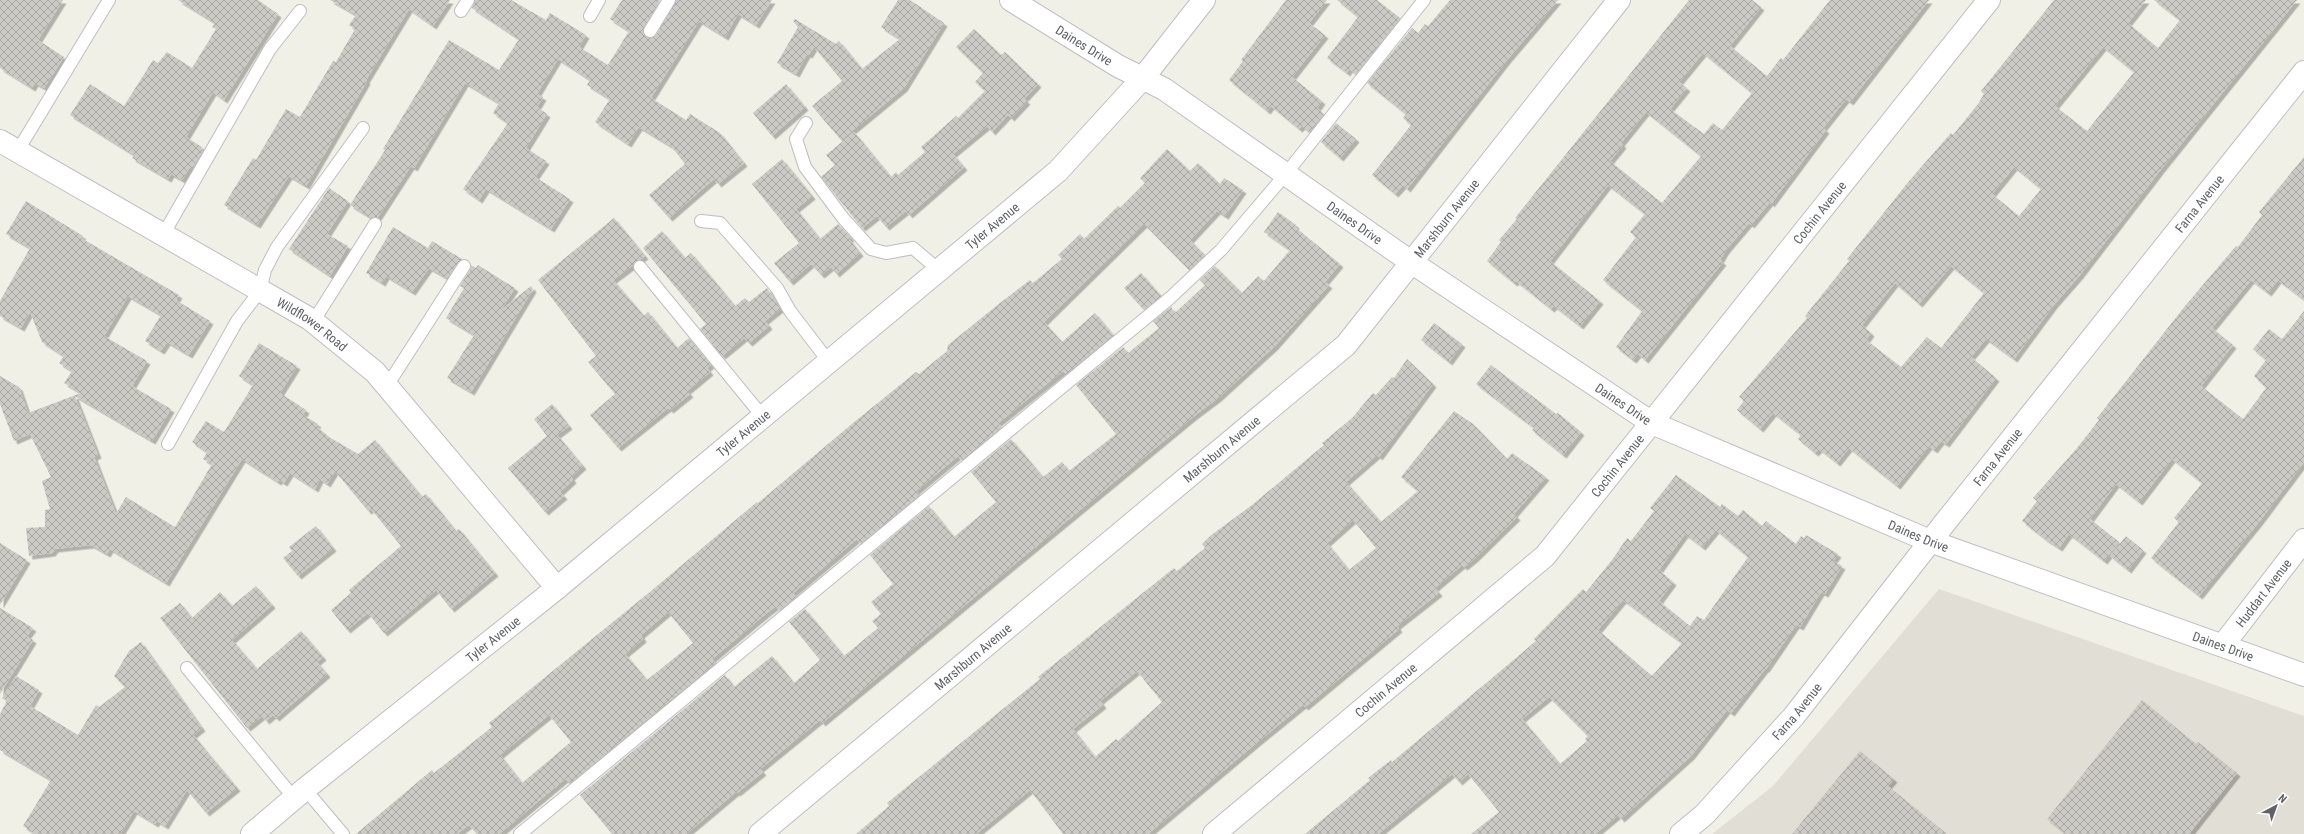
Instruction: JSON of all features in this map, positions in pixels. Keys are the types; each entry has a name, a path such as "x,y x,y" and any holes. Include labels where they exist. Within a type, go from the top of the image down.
{"street":[{"name":"Daines Drive","path":"1011,0 1118,66 1164,89 1411,262 1652,423 1930,541 2304,675"},
{"name":"Tyler Avenue","path":"252,834 299,794 557,588 940,271 1058,171 1142,79 1204,0"},
{"name":"Marshburn Avenue","path":"760,834 1346,345 1619,0"},
{"name":"Cochin Avenue","path":"1214,834 1545,556 1989,0"},
{"name":"Farna Avenue","path":"1681,834 1704,815 1794,716 1930,541 2304,72"},
{"name":"Wildflower Road","path":"9,146 313,322 375,372 557,588"},
{"name":"Huddart Avenue","path":"2223,645 2304,540"}],"lane":[{"path":"9,146 109,0"},
{"path":"461,12 468,0"},
{"path":"590,16 599,0"},
{"path":"650,31 669,0"},
{"path":"520,834 1170,298 1221,250 1286,175 1424,0"},
{"path":"163,235 270,49 300,11"},
{"path":"806,123 796,140 804,167 861,239 871,249 886,254 912,248 940,271"},
{"path":"168,444 237,321 260,291 266,270 277,247 363,128"},
{"path":"701,221 720,223 776,288 790,311 829,362"},
{"path":"313,322 375,224"},
{"path":"387,386 464,266"},
{"path":"640,267 763,417"},
{"path":"187,668 299,794 343,834"}],"shaded area":[{"path":"1939,589 2304,716 2304,834 1712,834 1773,786"}],"building":[{"path":"0,0 63,0 38,40 64,57 44,88 35,83 32,88 0,68"},
{"path":"178,0 258,0 278,14 224,100 213,92 186,137 202,147 201,149 203,150 192,169 190,167 182,180 171,174 168,179 132,158 134,155 70,115 90,84 124,106 153,60 158,63 167,52 192,68 216,29 212,27 215,23"},
{"path":"330,0 450,0 433,26 409,9 366,80 367,81 306,186 289,176 257,225 224,205 253,158 256,160 286,109 300,117 333,61 336,62 355,29 349,25 356,15"},
{"path":"475,0 511,0 546,20 550,13 586,35 579,47 608,65 629,31 610,19 622,0 660,0 643,30 644,35 650,38 656,35 676,0 772,0 756,25 738,14 725,37 699,21 651,98 686,120 690,114 720,133 744,163 718,184 714,179 669,218 649,195 685,164 672,147 639,127 628,144 595,122 610,99 587,85 590,80 558,59 537,94 543,97 537,107 547,114 526,148 546,161 535,177 570,199 551,229 486,189 479,200 463,189 508,123 493,113 499,103 465,83 414,168 411,166 378,217 371,218 350,205 385,150 383,149 449,40 499,70 519,39 472,8"},
{"path":"898,0 910,0 944,23 904,88 841,140 812,106 842,81 814,47 809,55 807,54 796,74 777,63 798,27 793,21 795,19 836,44 839,41 862,69 900,39 881,27"},
{"path":"1286,0 1327,0 1309,23 1325,35 1292,77 1322,101 1317,108 1324,114 1309,132 1302,126 1299,129 1271,106 1267,111 1229,80 1243,61 1241,60"},
{"path":"1337,0 1377,0 1400,18 1356,74 1349,69 1347,73 1327,58 1358,17"},
{"path":"1450,0 1558,0 1507,60 1407,189 1403,185 1395,194 1372,175 1411,125 1403,118 1406,114 1367,83 1412,28 1418,33 1425,24 1428,26"},
{"path":"1689,0 1752,0 1761,7 1730,46 1767,76 1781,58 1783,60 1830,0 1929,0 1850,102 1846,99 1823,128 1826,130 1771,204 1770,202 1751,225 1749,223 1726,250 1720,260 1723,262 1645,360 1638,354 1633,360 1616,347 1642,311 1603,280 1636,237 1630,232 1645,214 1608,185 1550,261 1600,301 1580,326 1554,306 1551,309 1516,281 1514,283 1487,261 1501,242 1499,240 1517,219 1515,218","holes":["1703,53 1752,93 1722,130 1713,123 1704,134 1670,109 1687,88 1679,82","1646,112 1701,156 1662,203 1610,161 1623,145 1621,143"]},
{"path":"2054,0 2146,0 2128,23 2158,48 2180,20 2154,0 2297,0 2162,168 2080,275 2053,306 2014,359 1986,339 1971,357 1996,378 1946,444 1941,441 1934,450 1929,446 1897,486 1849,448 1837,463 1819,449 1815,453 1798,439 1801,435 1773,413 1760,429 1737,410 1744,401 1739,397 1807,318 1805,316 1849,261 1847,259 1909,181 1951,133 1953,135 1978,104 1984,94 1981,91","holes":["2103,47 2134,72 2087,131 2055,106","2014,167 2041,189 2019,216 1992,194","1951,266 1984,293 1941,348 1927,337 1901,367 1866,340 1871,333 1862,325 1895,283 1919,304"]},
{"path":"974,29 1001,55 1005,52 1038,84 1024,99 1027,101 1011,118 1008,115 992,132 987,126 953,154 964,167 909,215 906,211 886,227 877,216 862,228 821,177 835,165 826,155 854,132 891,177 896,172 898,175 925,152 921,147 956,116 958,118 985,91 975,82 983,73 956,47"},
{"path":"786,84 805,107 772,136 753,113"},
{"path":"1336,123 1356,139 1340,158 1321,142"},
{"path":"1167,149 1190,171 1198,163 1220,184 1224,178 1243,190 1225,216 1217,211 1190,240 1205,255 1189,270 1144,224 1044,322 1062,342 1095,313 1113,335 1066,374 1063,371 998,423 1002,427 961,460 958,456 916,491 919,495 860,544 857,539 793,593 796,597 779,610 776,606 768,612 712,659 715,663 570,783 565,779 499,834 477,834 469,825 457,834 356,834 432,770 434,773 492,727 489,723 651,591 757,502 758,503 853,423 916,372 919,374 947,351 948,345 1030,280 1033,283 1062,259 1058,255 1080,234 1084,239 1118,206 1120,208 1145,183 1140,178","holes":["668,612 693,643 647,680 625,654 643,639 641,635","549,715 571,742 522,783 500,755"]},
{"path":"2304,157 2304,300 2278,280 2268,293 2251,280 2212,328 2233,345 2201,386 2243,419 2266,388 2254,376 2266,360 2253,349 2269,329 2282,339 2304,311 2304,462 2259,522 2199,596 2151,558 2179,522 2174,518 2202,483 2172,459 2139,502 2116,484 2090,519 2119,542 2104,561 2069,534 2059,548 2045,539 2022,521 2037,501 2033,498 2077,448 2099,420 2097,418 2185,306 2236,246 2238,247 2262,215 2259,212"},
{"path":"782,159 812,196 796,209 820,239 838,224 851,238 849,239 860,253 836,274 831,267 821,275 811,264 790,282 774,263 799,243 752,184"},
{"path":"329,188 348,201 327,234 348,246 330,276 289,249"},
{"path":"26,201 83,236 81,238 179,295 176,300 210,321 189,355 167,342 161,351 145,341 161,315 128,296 104,336 147,361 132,386 171,409 152,441 75,396 98,455 94,457 116,514 126,497 175,527 212,464 203,459 207,452 192,442 206,421 224,432 253,385 239,376 259,343 297,366 280,393 306,410 303,415 318,424 316,426 329,437 358,454 375,440 422,497 426,494 456,531 459,529 495,573 451,609 436,590 384,633 368,613 347,630 331,610 351,593 349,590 401,546 371,509 368,511 335,471 327,484 320,479 315,489 290,473 284,483 279,480 278,482 242,459 166,583 110,549 107,554 91,545 55,549 52,553 29,556 26,528 45,527 45,510 50,509 42,481 51,477 30,434 14,441 0,404 0,376 19,387 28,413 81,393 64,383 72,371 59,363 64,356 42,342 30,312 21,328 0,316 0,301 30,248 6,234"},
{"path":"1278,212 1296,225 1295,227 1340,264 1325,282 1329,285 1274,347 1218,398 1194,416 822,723 820,720 760,769 763,772 737,793 736,792 686,834 612,834 580,795 725,675 734,687 772,656 794,683 820,660 789,622 805,609 844,656 878,628 872,621 881,614 871,602 893,584 870,555 929,506 954,537 996,502 971,472 1011,439 1043,477 1062,462 1069,471 1116,434 1076,385 1123,347 1128,353 1159,328 1153,321 1171,307 1175,313 1205,285 1200,280 1215,266 1242,293 1258,276 1264,281 1290,250 1264,232"},
{"path":"614,218 645,256 613,280 644,316 648,312 677,348 689,338 711,365 707,368 710,372 687,391 690,394 670,410 668,408 618,448 590,415 615,394 588,362 596,356 538,280"},
{"path":"393,227 428,248 432,241 462,259 447,278 429,268 412,292 386,276 382,283 366,273"},
{"path":"662,231 685,258 691,253 735,306 745,298 749,302 767,288 780,309 765,321 769,326 749,343 744,338 722,356 700,329 706,324 643,248"},
{"path":"471,265 476,268 478,265 515,288 500,311 531,286 533,289 471,392 447,378 474,335 446,318 464,288 460,286 470,270"},
{"path":"1141,273 1161,296 1144,310 1124,288"},
{"path":"1434,323 1462,344 1449,362 1421,340"},
{"path":"1407,359 1433,384 1379,457 1377,455 1346,482 1381,522 1418,491 1401,477 1454,411 1473,424 1507,459 1512,453 1546,477 1514,514 1517,517 1474,559 1464,567 1462,565 1435,588 1439,593 1397,626 1399,629 1305,707 1303,705 1260,740 1148,834 1063,834 1030,790 976,834 856,834 889,806 887,803 1040,679 1038,677 1174,568 1177,571 1205,548 1202,544 1210,536 1252,505 1324,445 1322,443 1352,418 1373,393 1376,395 1392,377 1394,378","holes":["1353,520 1376,548 1349,570 1327,543","1137,671 1162,702 1118,741 1116,739 1095,757 1073,729 1103,705 1100,701"]},
{"path":"1491,365 1556,414 1558,413 1581,432 1563,455 1532,430 1534,428 1476,384"},
{"path":"552,404 569,426 557,435 583,466 571,477 573,480 560,492 564,496 545,512 508,468 547,436 534,419"},
{"path":"1676,475 1720,507 1722,504 1738,516 1743,510 1762,526 1766,521 1796,544 1801,536 1804,538 1806,535 1838,554 1833,561 1842,566 1825,594 1821,592 1800,627 1796,625 1766,669 1731,713 1727,710 1691,756 1621,819 1618,815 1595,834 1471,834 1499,812 1468,774 1459,782 1452,774 1378,834 1305,834 1370,780 1368,778 1391,760 1392,762 1536,641 1534,639 1583,589 1586,592 1612,560 1627,538 1631,541 1654,511 1650,508","holes":["1716,530 1748,557 1704,620 1697,616 1690,626 1659,601 1673,582 1659,570 1685,534 1702,547","1623,600 1682,643 1652,676 1598,630","1549,697 1588,736 1585,739 1587,741 1560,764 1522,719"]},
{"path":"316,526 333,548 298,576 283,558 292,551 289,547"},
{"path":"2126,536 2143,550 2128,570 2110,556"},
{"path":"0,543 27,560 0,605"},
{"path":"256,586 272,605 232,640 257,669 301,631 323,657 317,662 327,674 276,718 273,715 266,721 262,716 247,728 160,618 180,603 192,618 220,592 232,606"},
{"path":"0,608 33,628 27,636 33,640 0,694"},
{"path":"141,642 202,728 193,735 237,788 206,813 187,790 165,826 157,821 155,824 134,811 120,834 36,834 23,826 51,780 0,750 0,714 7,701 2,698 16,676 39,690 30,706 78,735 96,705 99,707 125,687 114,676 129,651"},
{"path":"2142,700 2196,744 2198,742 2237,773 2189,834 2066,834 2047,819"},
{"path":"1860,751 1894,779 1888,786 1947,834 1792,834"}]}
